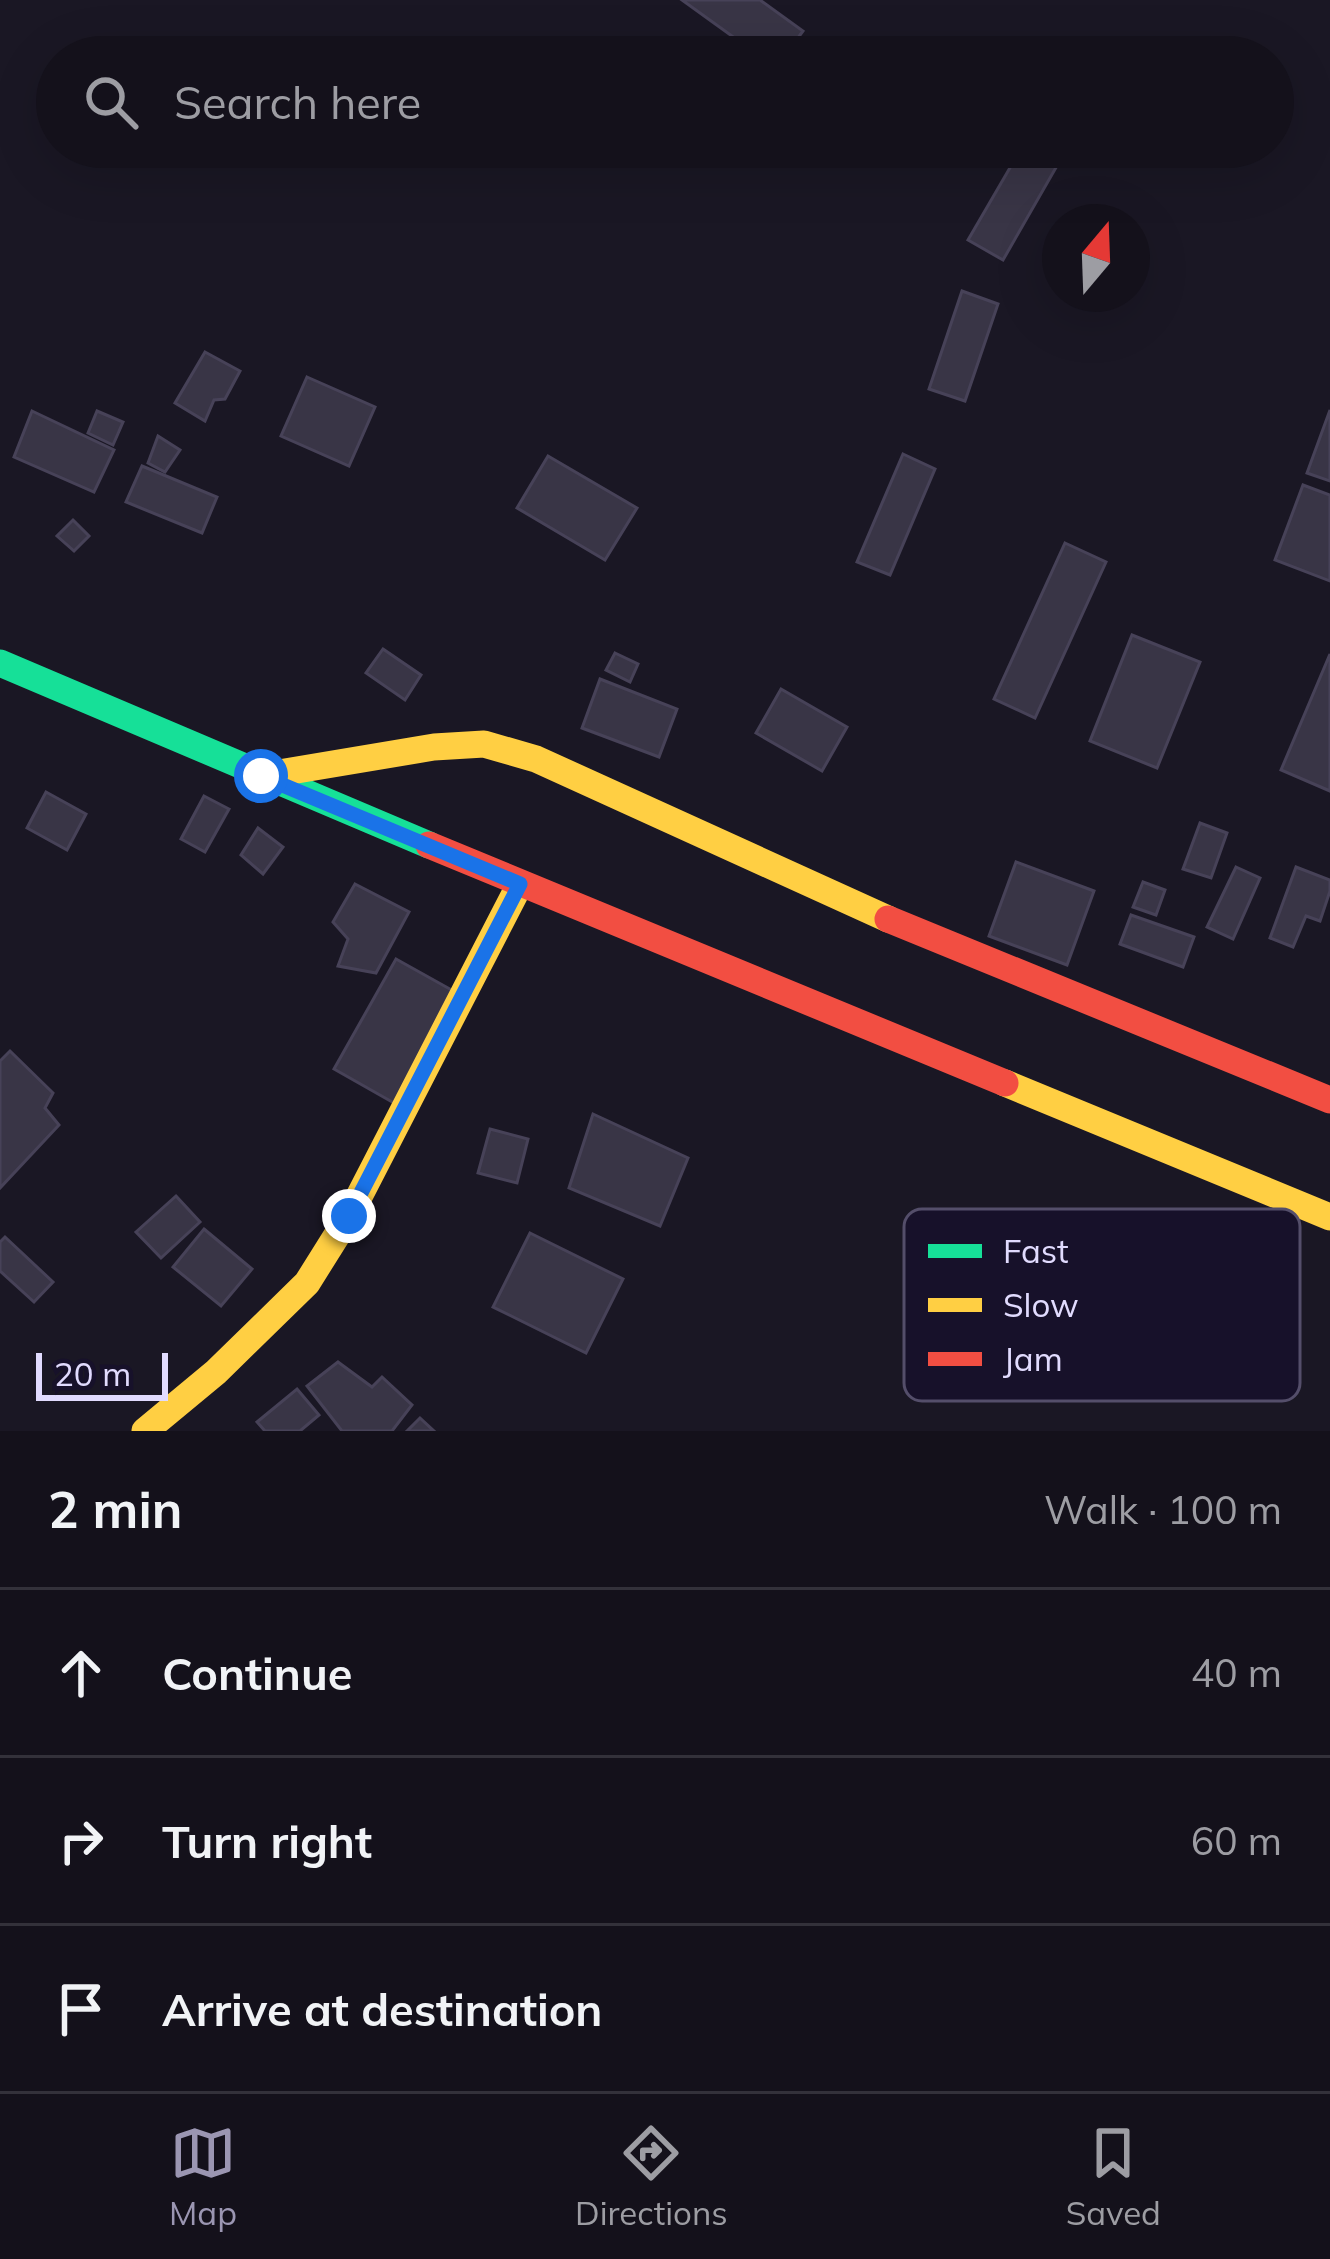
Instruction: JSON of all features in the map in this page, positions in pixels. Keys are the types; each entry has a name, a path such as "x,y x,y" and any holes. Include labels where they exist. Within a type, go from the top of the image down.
{"street":[{"path":"0,663 520,884 1330,1217"},
{"path":"261,776 451,746 484,744 536,759 850,904 1330,1100"},
{"path":"145,1431 216,1372 307,1283 349,1216 520,884"}],"building":[{"path":"682,0 760,0 803,31 799,36 732,36"},
{"path":"1010,168 1056,168 1003,260 968,240"},
{"path":"962,291 998,304 965,401 929,389"},
{"path":"205,352 240,371 225,399 214,400 205,421 175,403"},
{"path":"307,377 375,407 349,466 281,436"},
{"path":"1330,410 1330,481 1307,473"},
{"path":"32,411 114,450 94,492 14,457"},
{"path":"97,411 123,422 113,445 88,433"},
{"path":"158,436 180,450 165,472 148,463"},
{"path":"903,454 935,469 890,575 857,562"},
{"path":"548,456 637,508 605,560 517,508"},
{"path":"142,466 217,497 202,533 126,502"},
{"path":"1303,485 1330,495 1330,581 1275,560"},
{"path":"73,520 89,536 74,551 57,536"},
{"path":"1065,543 1106,562 1035,718 994,699"},
{"path":"1132,635 1200,662 1157,768 1090,741"},
{"path":"383,649 421,675 405,700 366,673"},
{"path":"615,653 638,664 630,682 606,670"},
{"path":"1330,654 1330,791 1281,770"},
{"path":"600,679 677,709 659,757 582,728"},
{"path":"781,689 847,727 822,771 756,733"},
{"path":"46,792 86,814 67,850 27,828"},
{"path":"204,796 229,809 205,852 181,839"},
{"path":"1200,823 1227,833 1211,878 1183,869"},
{"path":"258,828 283,847 263,874 241,855"},
{"path":"1016,862 1094,891 1067,965 989,936"},
{"path":"1236,867 1260,878 1233,939 1207,927"},
{"path":"1296,867 1330,880 1330,891 1320,921 1306,916 1293,947 1270,938"},
{"path":"1143,882 1165,890 1156,915 1133,907"},
{"path":"355,884 409,912 376,973 338,966 348,939 333,922"},
{"path":"1131,915 1194,937 1183,967 1120,944"},
{"path":"396,959 457,993 394,1103 334,1069"},
{"path":"10,1051 53,1093 45,1108 59,1125 0,1188 0,1061"},
{"path":"593,1114 688,1158 660,1226 569,1188"},
{"path":"490,1129 528,1139 517,1183 478,1173"},
{"path":"176,1196 200,1222 161,1258 136,1232"},
{"path":"204,1229 252,1269 221,1306 173,1267"},
{"path":"530,1233 623,1279 586,1353 493,1307"},
{"path":"5,1237 53,1282 34,1302 0,1271 0,1242"},
{"path":"338,1362 372,1387 382,1377 412,1405 392,1431 342,1431 307,1386"},
{"path":"297,1389 319,1415 300,1431 265,1431 257,1422"},
{"path":"420,1418 434,1431 407,1431"}],"traffic: fast":[{"path":"0,663 429,845"}],"traffic: slow":[{"path":"261,776 434,747 484,744 536,759 888,919"},
{"path":"145,1431 216,1372 307,1283 349,1216 520,884"},
{"path":"1005,1083 1330,1217"}],"traffic: jam":[{"path":"429,845 1005,1083"},
{"path":"888,919 1330,1100"}],"route":[{"path":"261,776 520,884 349,1216"}]}
